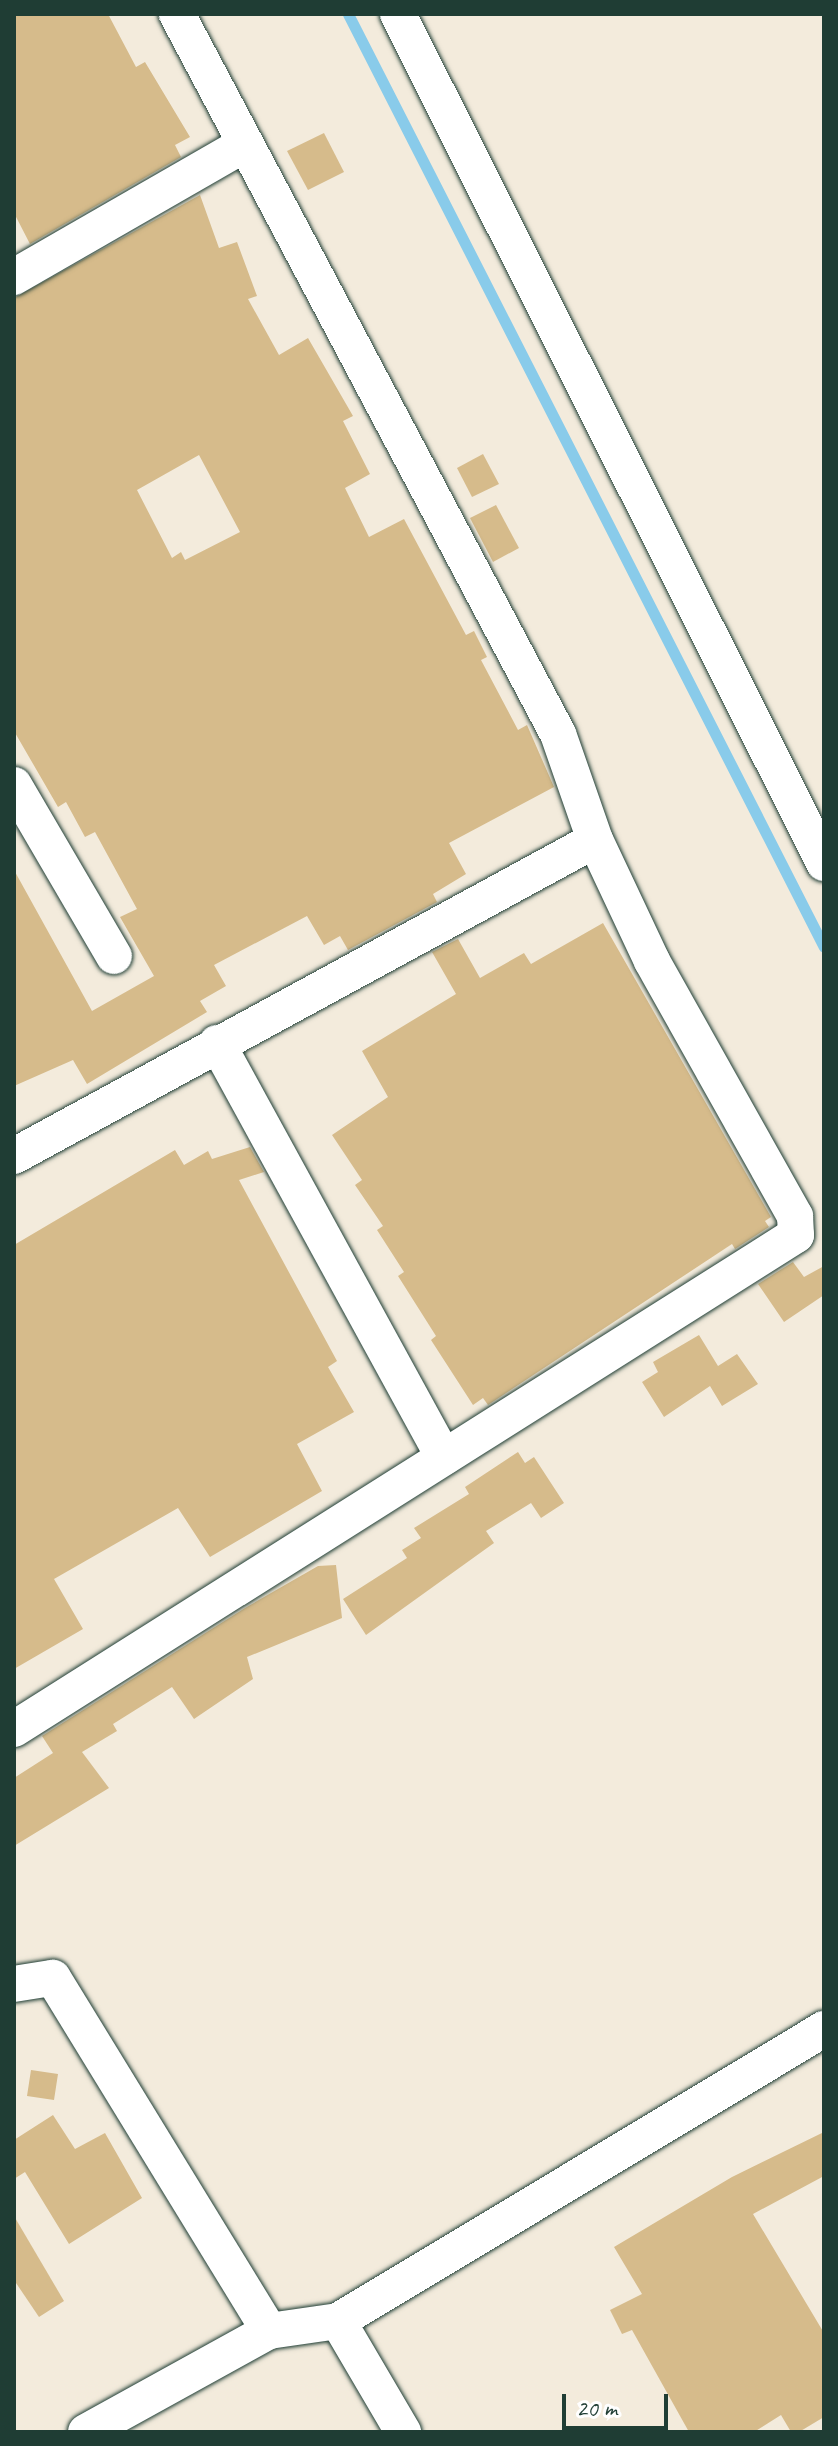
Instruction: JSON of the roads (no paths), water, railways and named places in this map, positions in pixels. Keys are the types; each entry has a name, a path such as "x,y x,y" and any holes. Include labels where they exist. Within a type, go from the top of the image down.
{"street":[{"path":"14,1729 796,1235 795,1216 652,961 595,840 558,734 242,146 177,14"},
{"path":"398,14 824,863"},
{"path":"14,277 242,146"},
{"path":"14,785 114,956"},
{"path":"14,1156 595,840"},
{"path":"217,1043 444,1457"},
{"path":"14,1984 53,1978 269,2331"},
{"path":"86,2432 269,2331 338,2321 824,2029"},
{"path":"338,2321 403,2432"}],"waterway":[{"path":"348,14 824,947"}]}
